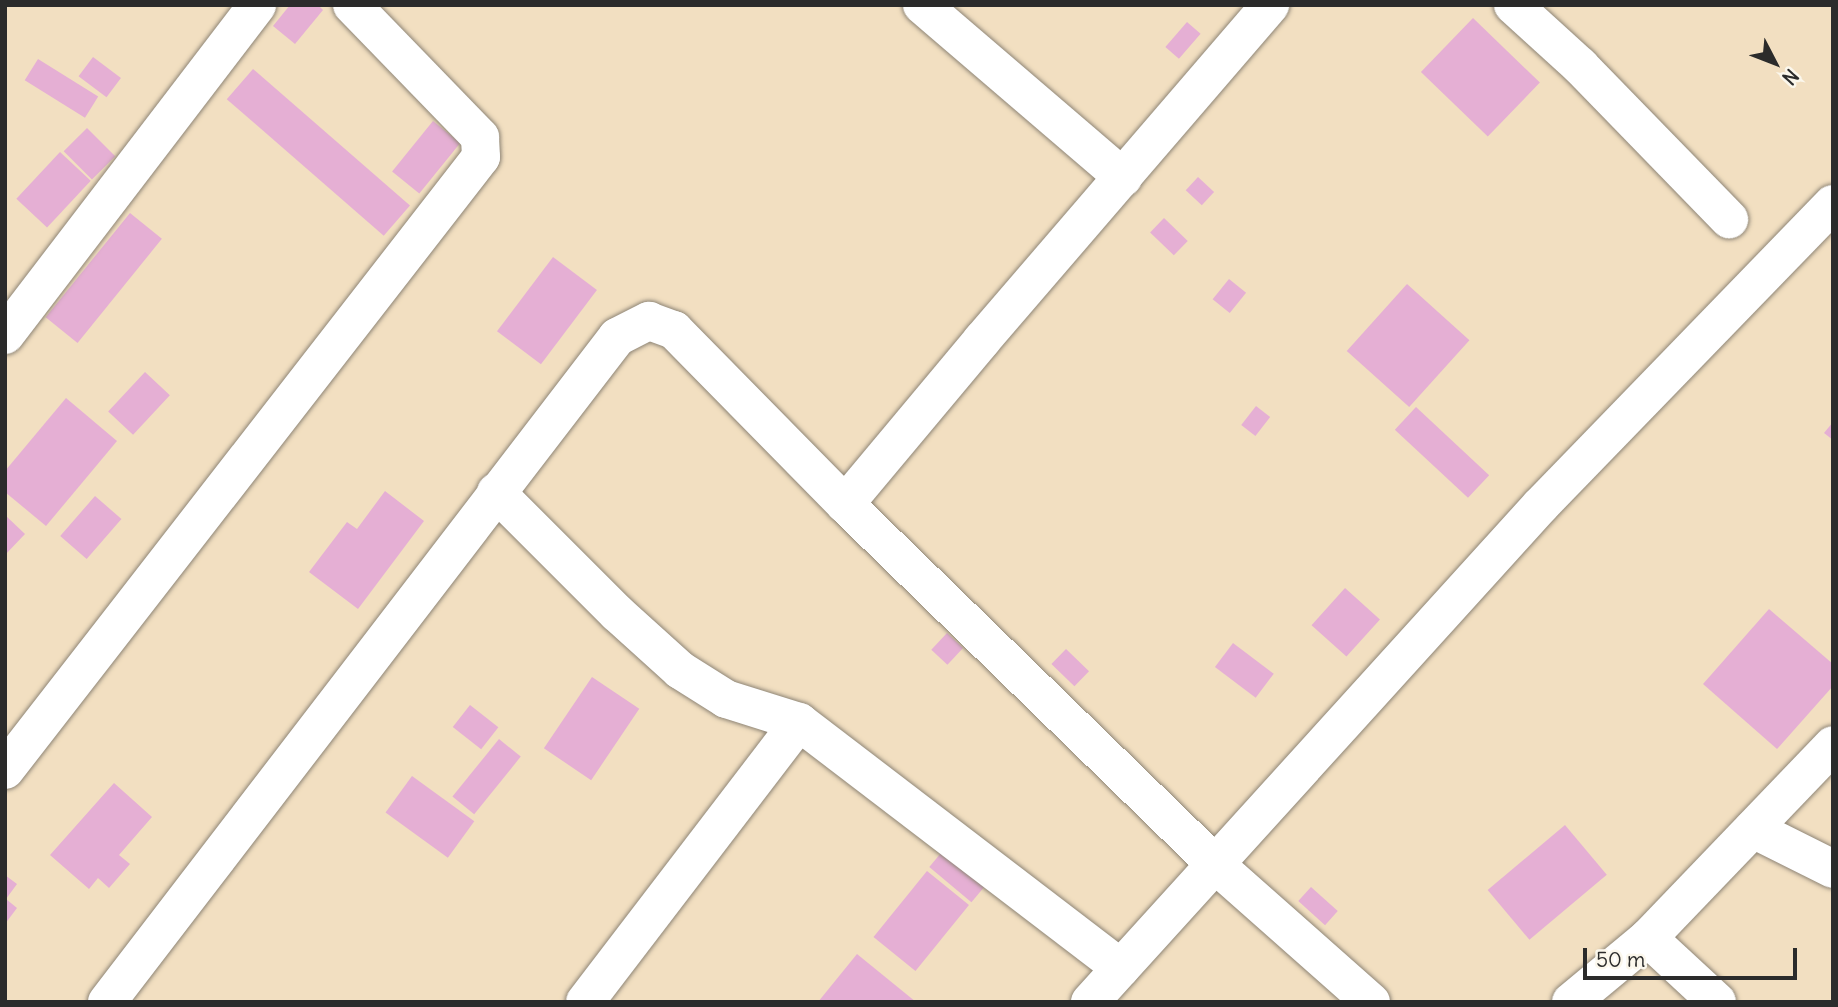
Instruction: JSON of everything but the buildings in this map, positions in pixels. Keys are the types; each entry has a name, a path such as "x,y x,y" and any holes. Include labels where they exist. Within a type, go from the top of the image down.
{"street":[{"path":"5,335 257,5"},
{"path":"5,770 481,157 480,137 352,5"},
{"path":"922,5 1122,177"},
{"path":"845,504 1270,5"},
{"path":"1513,5 1580,66 1729,219"},
{"path":"1090,1002 1541,505 1833,204"},
{"path":"107,1002 617,337 649,321 674,330 845,504 1216,865 1371,1002"},
{"path":"496,492 617,613 680,670 726,699 799,722 1121,968"},
{"path":"585,1002 799,722"},
{"path":"1571,1002 1648,937 1833,745"},
{"path":"1753,828 1833,869"},
{"path":"1648,937 1717,1002"}]}
